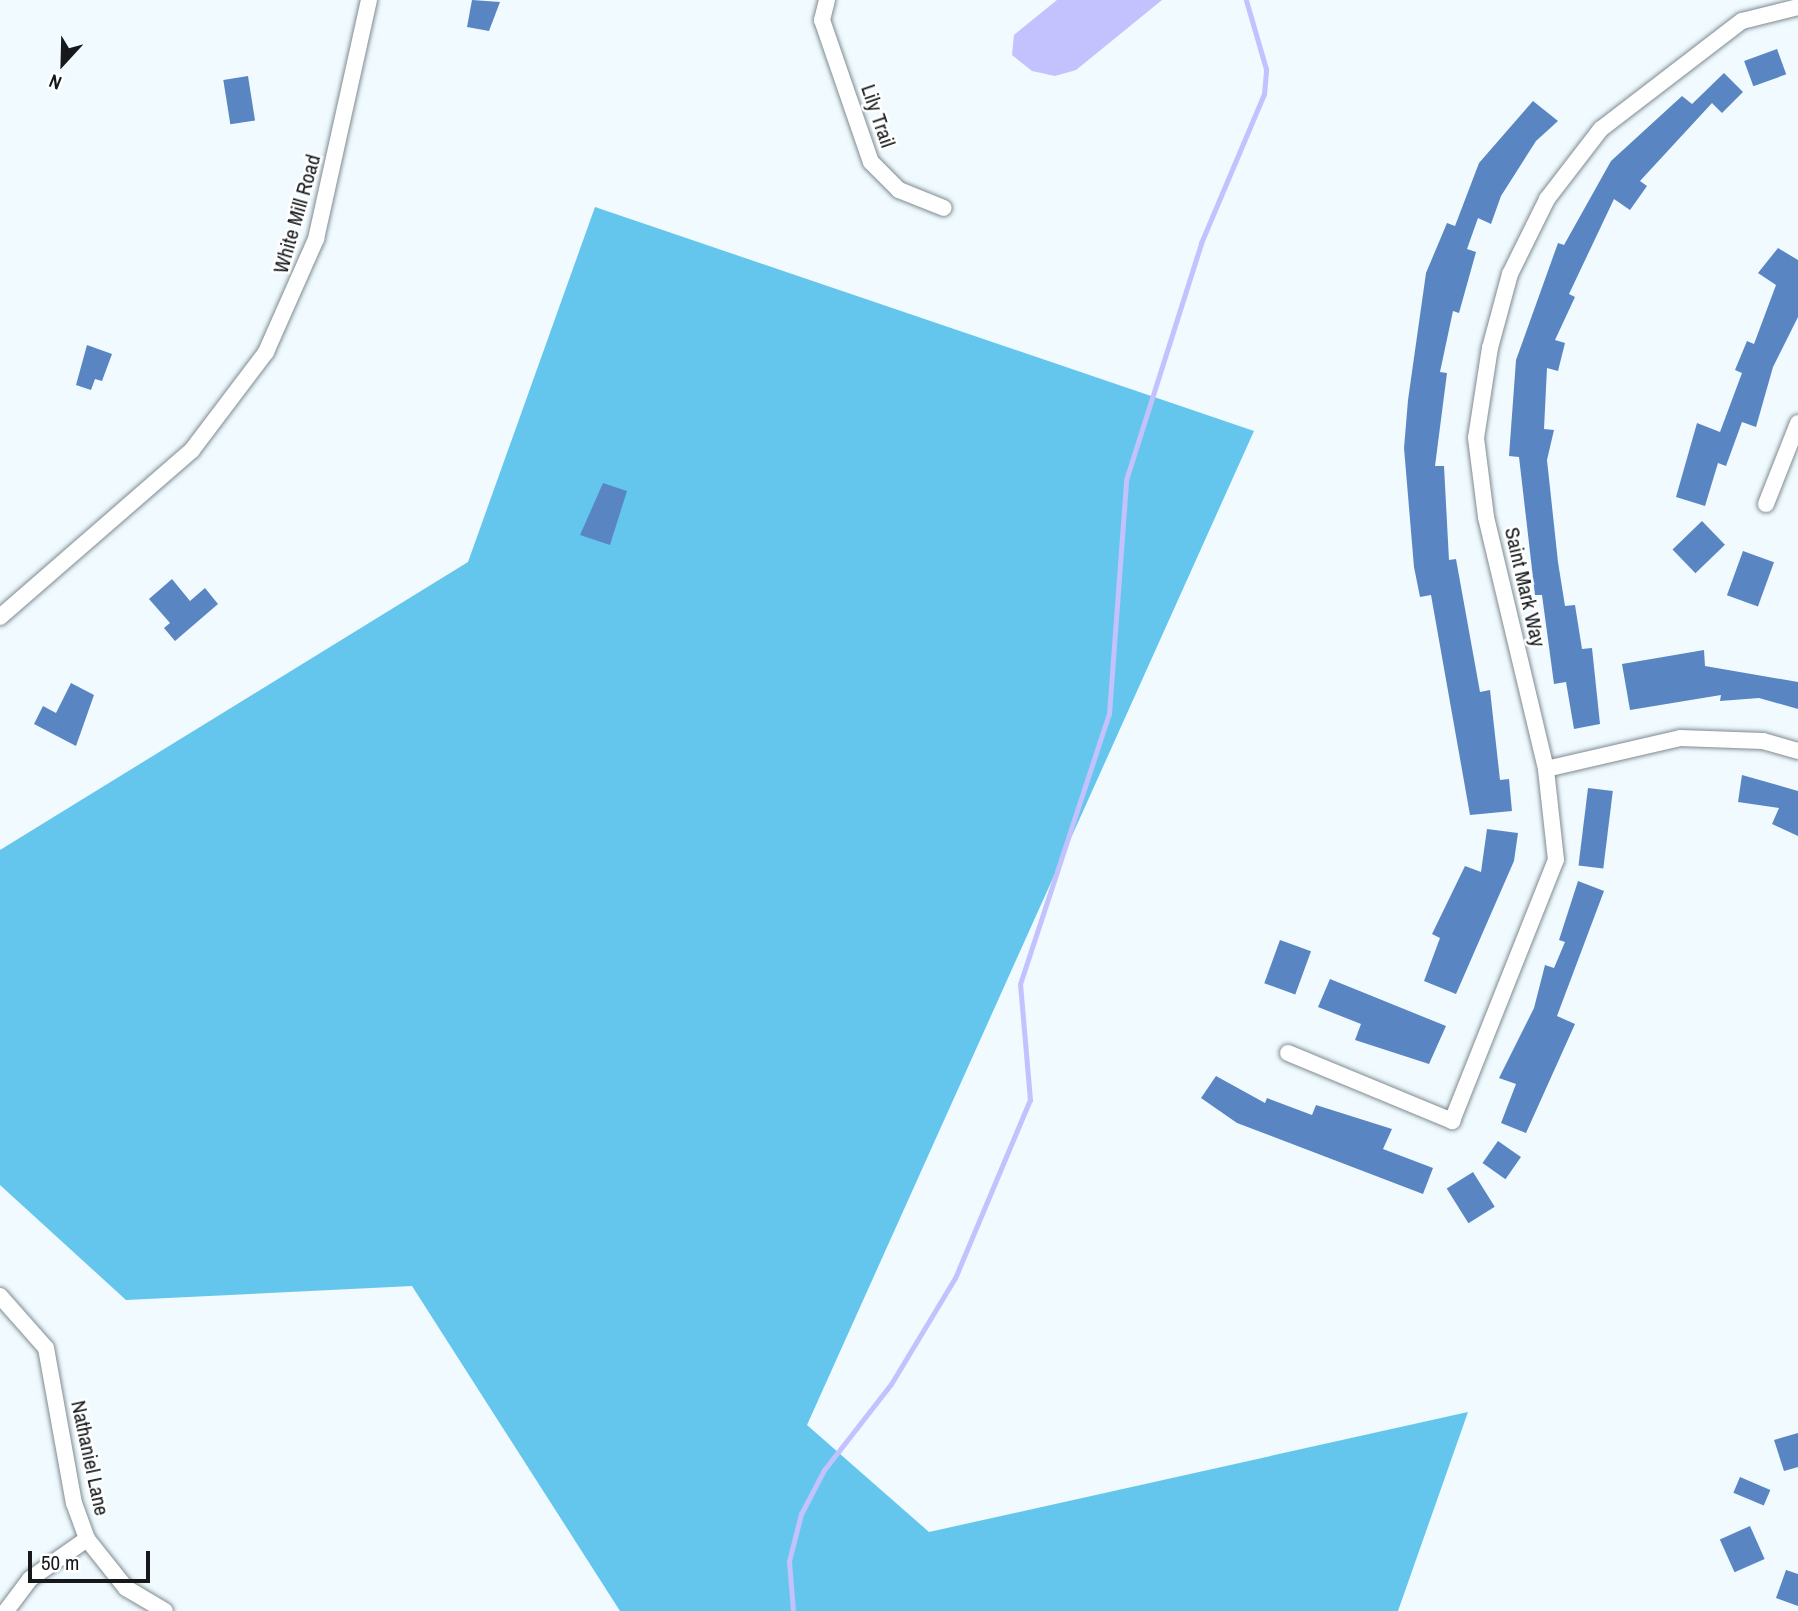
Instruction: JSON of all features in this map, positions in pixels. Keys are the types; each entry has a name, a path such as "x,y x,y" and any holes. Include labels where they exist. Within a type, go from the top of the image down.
{"street":[{"name":"White Mill Road","path":"0,617 192,450 266,352 316,239 369,0"},
{"name":"Lily Trail","path":"827,0 822,20 872,162 899,190 944,208"},
{"name":"Saint Mark Way","path":"1288,1053 1452,1121 1556,860 1546,769 1486,517 1476,438 1490,348 1510,274 1548,199 1601,129 1742,21 1798,7"},
{"path":"1766,504 1798,423"},
{"path":"1546,769 1680,738 1763,741 1798,751"},
{"name":"Nathaniel Lane","path":"0,1296 46,1348 74,1503 87,1539 126,1588 165,1611"},
{"path":"6,1611 30,1579 87,1539"}],"shaded area":[{"path":"1057,0 1162,0 1076,70 1055,76 1032,71 1012,55 1014,35"},
{"path":"595,207 1254,431 807,1425 929,1532 1468,1412 1398,1611 620,1611 412,1286 126,1300 0,1185 0,850 468,562"}],"building":[{"path":"472,0 500,2 489,31 467,27"},
{"path":"1777,49 1786,74 1753,86 1744,61"},
{"path":"1724,73 1743,92 1722,113 1712,103 1640,181 1647,186 1630,210 1614,199 1569,294 1575,297 1555,340 1565,343 1558,371 1547,368 1544,429 1554,430 1547,460 1558,562 1565,606 1575,605 1582,649 1592,648 1600,724 1574,729 1566,682 1554,684 1542,595 1535,595 1519,457 1509,456 1516,360 1558,243 1564,245 1611,161 1682,96 1692,104"},
{"path":"248,76 255,120 230,124 223,80"},
{"path":"1533,101 1558,121 1536,141 1501,196 1491,224 1478,218 1467,249 1476,252 1459,313 1453,311 1440,372 1447,373 1435,466 1444,466 1449,560 1456,559 1480,692 1490,690 1500,780 1509,779 1512,811 1470,815 1431,595 1420,597 1414,567 1404,448 1408,400 1426,273 1447,223 1455,226 1479,163"},
{"path":"1778,248 1798,260 1798,317 1773,367 1756,427 1742,422 1726,466 1718,463 1705,506 1676,497 1697,423 1720,432 1742,373 1735,370 1747,341 1754,344 1776,285 1758,273"},
{"path":"87,345 112,354 102,381 95,379 91,390 76,385"},
{"path":"603,483 627,491 610,545 580,535"},
{"path":"1702,521 1725,545 1695,573 1673,549"},
{"path":"1743,551 1774,562 1758,606 1727,595"},
{"path":"172,579 190,601 205,588 218,604 175,641 164,628 170,623 149,599"},
{"path":"1704,650 1705,666 1798,682 1798,709 1759,698 1720,701 1721,695 1630,710 1622,664"},
{"path":"71,683 94,695 76,746 34,724 43,706 56,713"},
{"path":"1742,775 1798,791 1798,836 1772,824 1779,808 1738,802"},
{"path":"1588,788 1613,791 1603,868 1578,865"},
{"path":"1487,829 1518,833 1514,861 1456,994 1424,981 1440,938 1432,934 1465,866 1481,872"},
{"path":"1578,881 1604,891 1557,1016 1575,1024 1526,1133 1501,1123 1516,1084 1499,1078 1534,1008 1545,965 1554,968 1565,942 1559,940"},
{"path":"1280,940 1311,951 1295,995 1264,983"},
{"path":"1330,979 1446,1026 1429,1064 1355,1040 1361,1024 1318,1007"},
{"path":"1216,1076 1265,1103 1267,1098 1312,1115 1316,1105 1392,1129 1383,1149 1433,1168 1423,1194 1237,1123 1201,1098"},
{"path":"1498,1141 1521,1157 1505,1179 1483,1163"},
{"path":"1473,1172 1495,1207 1468,1223 1447,1188"},
{"path":"1798,1433 1798,1467 1784,1471 1774,1440"},
{"path":"1740,1477 1770,1490 1764,1506 1733,1493"},
{"path":"1750,1526 1765,1559 1734,1572 1720,1539"},
{"path":"1786,1570 1798,1574 1798,1606 1776,1598"}],"waterway":[{"path":"793,1611 789,1561 801,1514 824,1470 891,1384 955,1278 1030,1100 1020,984 1109,714 1126,480 1201,243 1264,94 1266,69 1246,0"}]}
